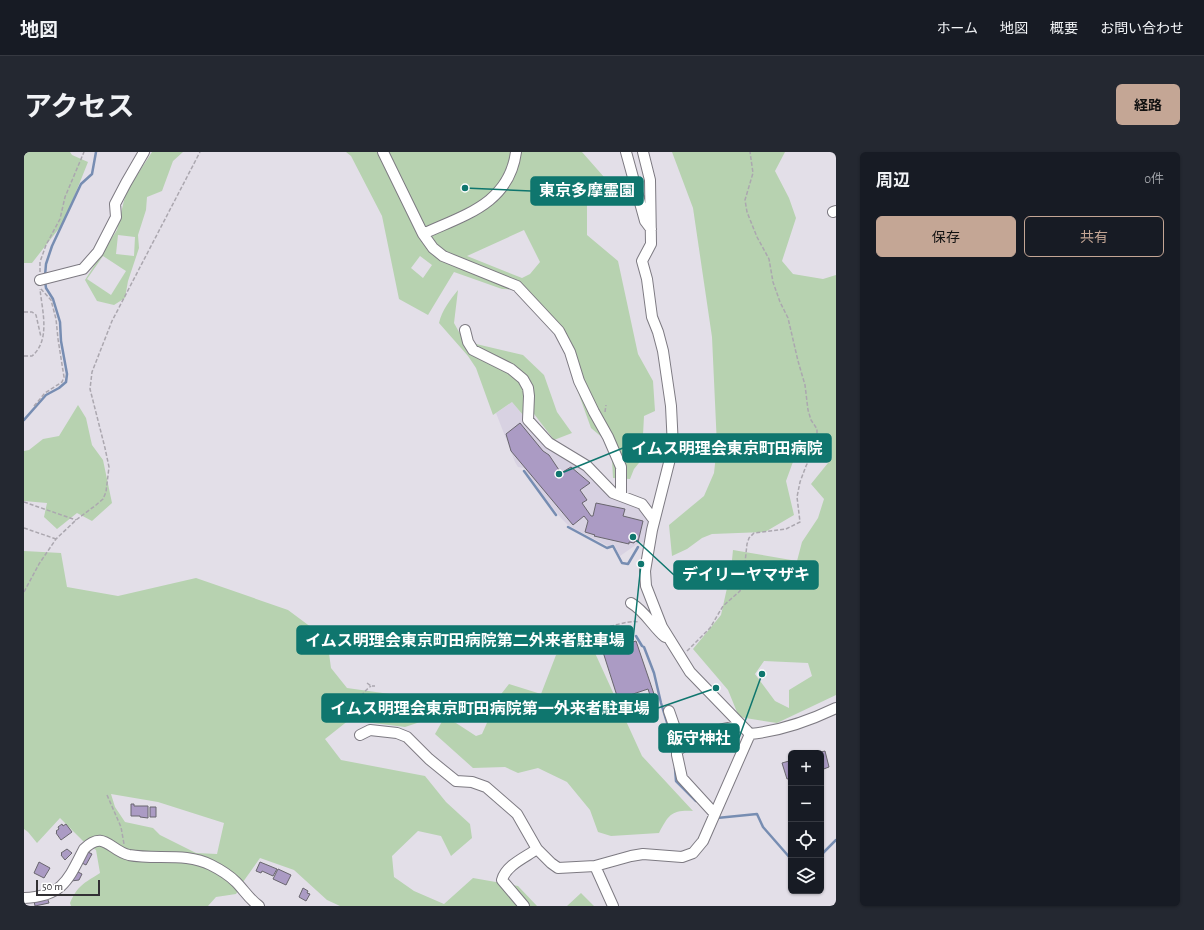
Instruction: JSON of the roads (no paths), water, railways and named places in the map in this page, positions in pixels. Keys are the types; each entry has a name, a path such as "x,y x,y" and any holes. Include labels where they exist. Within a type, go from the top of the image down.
{"street":[{"path":"39,280 83,269 98,252 116,218 115,204 129,176 144,152"},
{"path":"384,152 423,234 433,248 443,256 517,286 559,331 570,352 579,381 608,437 621,467 621,496"},
{"path":"423,234 482,206 496,196 508,180 516,152"},
{"path":"626,152 645,220 651,229"},
{"path":"643,152 650,180 651,244 642,261 647,279 652,317 663,351 671,406 673,447 654,520 647,562 645,580 646,586 662,627 680,658 690,672 750,734"},
{"path":"465,330 468,342 473,350 512,369 523,379 528,388 529,396 528,420 549,443 587,466 613,493 642,504 654,520"},
{"path":"631,603 637,607 657,630 670,640"},
{"path":"750,734 784,728 820,716 836,708"},
{"path":"668,711 677,734 678,755 682,778 714,813"},
{"path":"678,750 704,734 726,728 742,726"},
{"path":"360,735 370,730 397,733 407,736 430,760 456,781 472,782 486,787 496,794 517,814 537,849 558,868 595,866 643,854 676,857 689,856 703,841 750,734"},
{"path":"24,898 49,894 62,886 67,881 84,849 92,842 104,840 125,854 155,857 178,857 209,864 230,877 259,906"},
{"path":"524,906 502,880 508,870 517,862 537,849"},
{"path":"595,866 613,906"}],"waterway":[{"path":"45,276 46,264 52,246 81,184 92,174 96,152"},
{"path":"24,420 46,395 59,388 66,382 67,374 61,341 60,322 53,299 46,288 45,281"},
{"path":"524,471 556,515"},
{"path":"568,527 607,548 613,546 622,563 628,564"},
{"path":"628,564 638,547"},
{"path":"636,636 644,647 654,673 672,739"},
{"path":"675,768 676,781 696,801"},
{"path":"717,818 757,814 763,827 790,858"},
{"path":"824,852 836,840"}],"place":[{"name":"東京多摩霊園","path":"465,188"},
{"name":"イムス明理会東京町田病院","path":"559,474"},
{"name":"デイリーヤマザキ","path":"633,537"},
{"name":"イムス明理会東京町田病院第二外来者駐車場","path":"641,564"},
{"name":"飯守神社","path":"762,674"},
{"name":"イムス明理会東京町田病院第一外来者駐車場","path":"716,688"}]}
